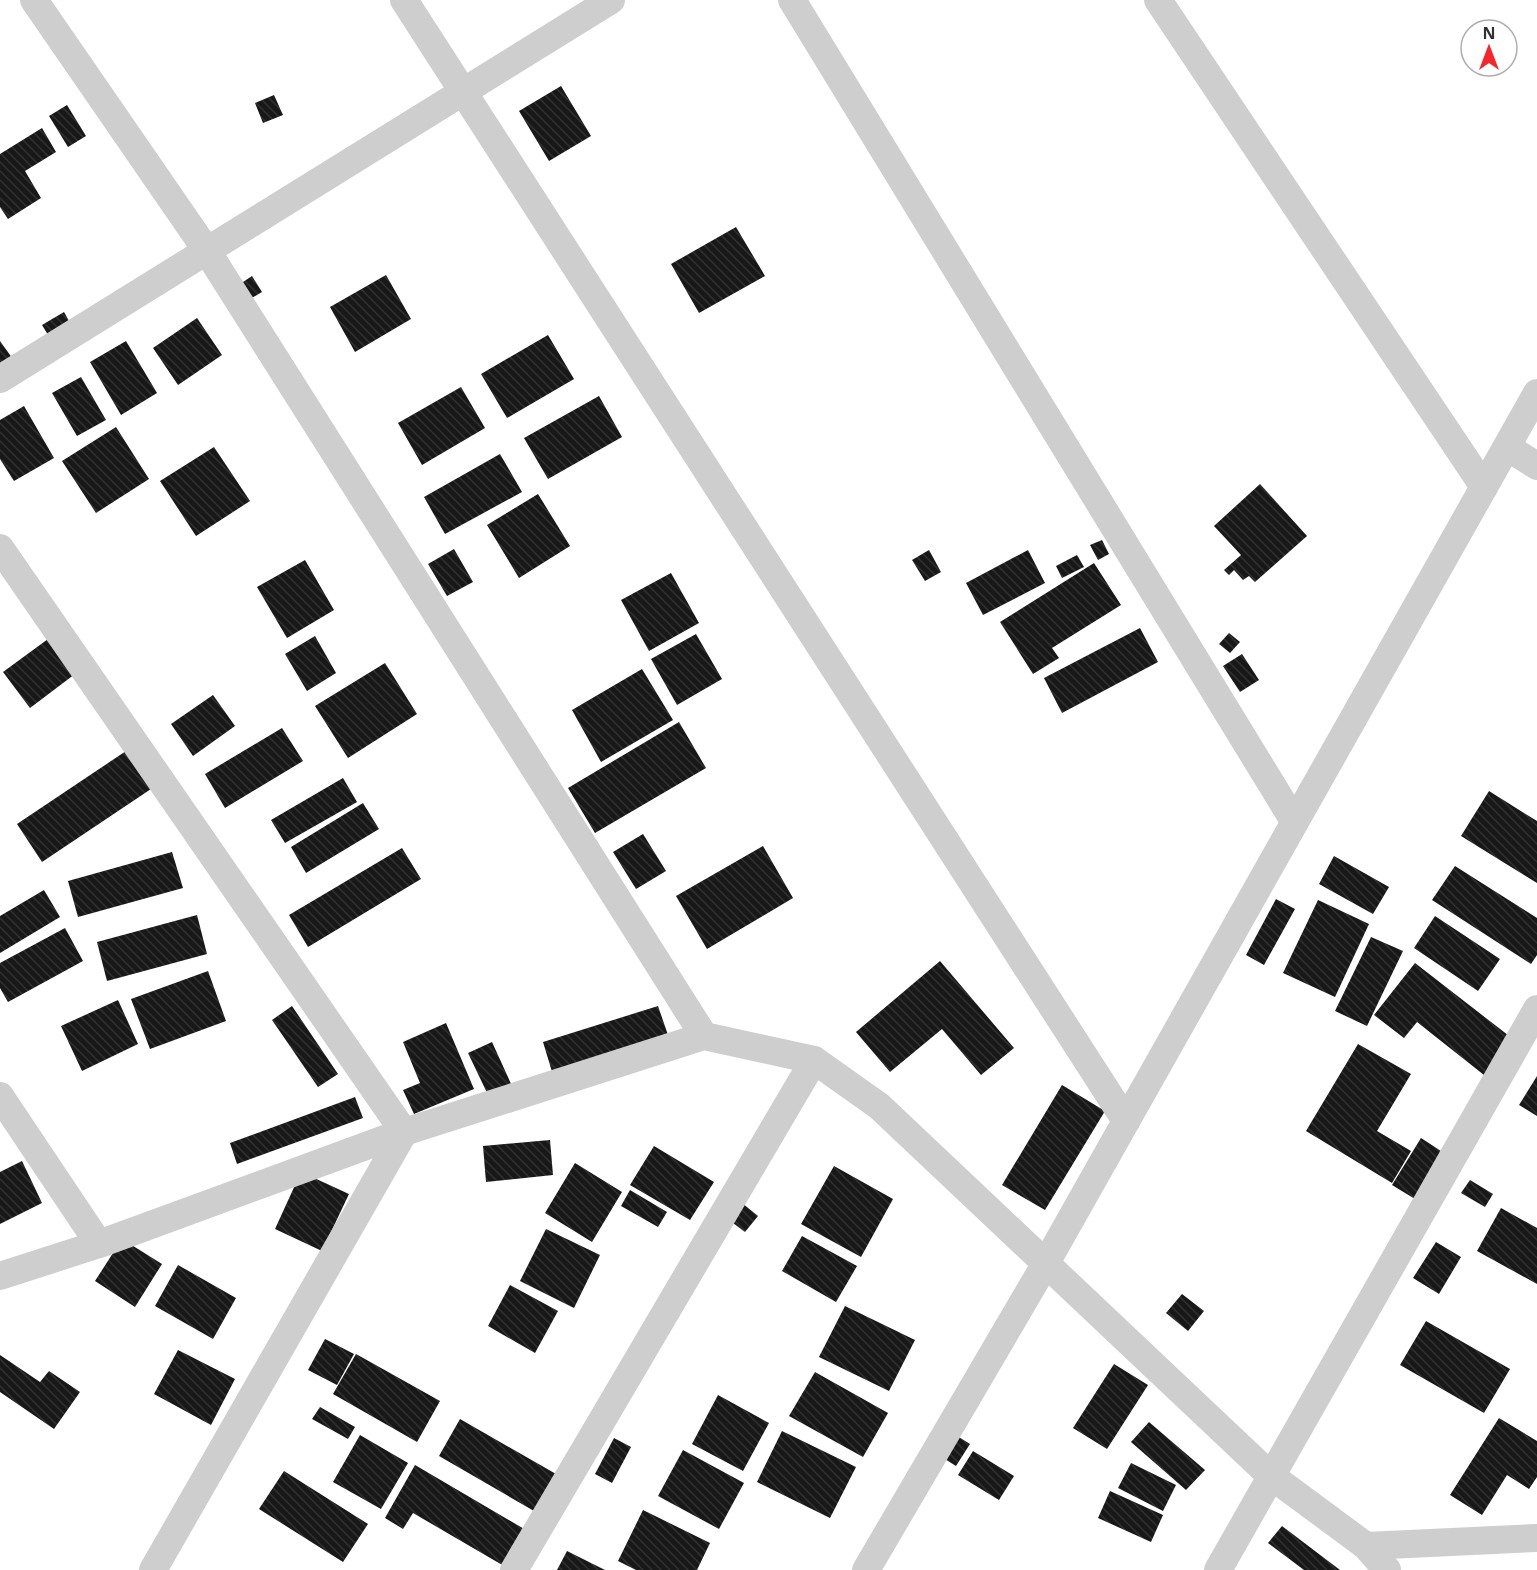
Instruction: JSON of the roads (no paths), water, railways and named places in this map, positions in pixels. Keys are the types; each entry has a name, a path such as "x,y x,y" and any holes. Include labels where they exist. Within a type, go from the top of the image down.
{"street":[{"path":"34,0 207,251 704,1036"},
{"path":"404,0 1126,1121"},
{"path":"0,379 611,0"},
{"path":"792,0 1294,821"},
{"path":"1158,0 1484,487"},
{"path":"866,1570 1046,1263 1537,393"},
{"path":"1507,447 1537,466"},
{"path":"0,548 404,1132"},
{"path":"1218,1570 1537,1009"},
{"path":"0,1276 99,1244 404,1132 704,1036 814,1060 879,1106 1270,1475 1366,1545 1387,1570"},
{"path":"514,1570 814,1060"},
{"path":"0,1096 99,1244"},
{"path":"153,1570 404,1132"},
{"path":"1366,1545 1537,1538"}]}
